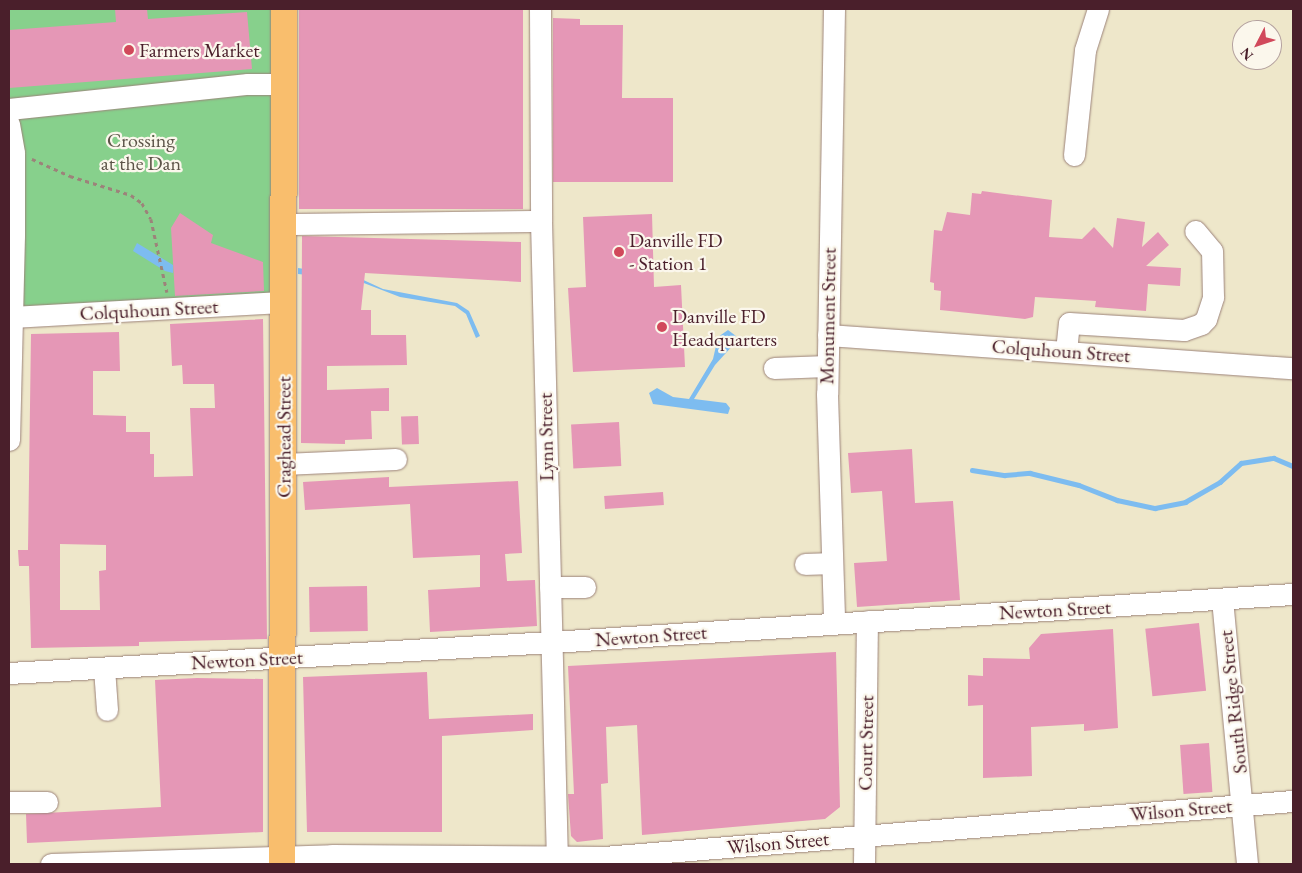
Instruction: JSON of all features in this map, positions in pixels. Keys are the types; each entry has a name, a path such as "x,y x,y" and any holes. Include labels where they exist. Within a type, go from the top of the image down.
{"main road":[{"name":"Craghead Street","path":"282,860 285,302 284,9"}],"street":[{"name":"Lynn Street","path":"540,9 541,221 557,860"},
{"name":"Monument Street","path":"834,9 827,366 834,623"},
{"path":"1074,155 1085,50 1098,9"},
{"path":"9,109 248,84 284,84"},
{"path":"9,124 14,153 11,235 12,317 9,440"},
{"path":"284,224 541,221"},
{"path":"1066,351 1069,323 1184,330 1201,324 1206,319 1213,297 1212,251 1195,231"},
{"name":"Colquhoun Street","path":"12,317 285,302"},
{"name":"Colquhoun Street","path":"828,335 1293,368"},
{"path":"774,368 827,366"},
{"path":"283,464 396,459"},
{"path":"805,564 832,563"},
{"path":"550,587 585,587"},
{"name":"Newton Street","path":"9,673 283,659 1293,594"},
{"name":"South Ridge Street","path":"1222,599 1243,805 1247,864"},
{"name":"Court Street","path":"864,864 867,621"},
{"path":"104,668 107,710"},
{"name":"Wilson Street","path":"51,864 282,860 557,860 1293,801"},
{"path":"9,802 47,802"}],"path":[{"path":"43,165 136,198 148,212 167,293"}],"green space":[{"name":"Crossing at the Dan","path":"9,9 274,9 274,310 9,310"}],"water":[{"path":"137,243 173,265 173,273 165,271 133,251"},
{"path":"298,268 357,277 383,289 457,303 469,311 480,336 476,338 466,314 455,306 400,297 356,280 298,274"},
{"path":"728,330 736,336 735,343 715,365 694,399 726,403 730,408 728,414 653,404 649,393 657,388 673,397 689,399 713,359 718,337"}],"building":[{"name":"Farmers Market","path":"115,9 147,9 148,19 247,12 252,69 9,88 9,30 116,22"},
{"path":"299,9 523,9 523,209 299,209"},
{"path":"553,18 580,19 580,25 623,25 622,98 673,98 673,182 553,182"},
{"path":"982,191 1052,200 1049,237 1082,239 1094,227 1113,248 1117,218 1145,222 1142,247 1158,232 1169,245 1146,266 1181,268 1180,286 1148,284 1146,311 1095,307 1096,301 1035,297 1033,317 1025,319 940,310 941,291 934,290 934,283 930,282 934,230 942,231 947,212 970,215 972,193 981,194"},
{"path":"180,213 213,235 211,243 263,262 264,291 175,296 171,228"},
{"path":"652,214 654,287 681,285 685,367 573,372 568,288 586,287 583,217"},
{"path":"302,236 521,242 521,282 365,273 361,310 371,310 371,335 406,335 407,365 327,366 327,390 389,388 389,411 371,411 372,439 345,440 345,444 301,443"},
{"path":"263,319 267,639 139,642 139,646 31,648 29,566 19,566 18,550 28,550 31,334 119,332 120,371 93,371 93,415 126,416 126,432 150,432 150,454 154,454 154,477 193,476 190,408 215,408 214,384 183,384 182,365 172,366 170,324","holes":["60,544 106,545 106,570 99,571 100,610 60,610"]},
{"path":"418,416 419,444 402,445 401,417"},
{"path":"619,422 621,466 573,468 571,425"},
{"path":"912,449 915,503 953,501 960,600 857,607 854,563 887,561 882,491 851,493 848,453"},
{"path":"389,477 389,487 518,481 522,553 505,554 507,581 535,580 537,626 430,632 428,590 480,587 480,555 413,558 410,504 305,510 303,482"},
{"path":"663,492 664,505 605,509 604,496"},
{"path":"367,586 368,631 310,632 309,587"},
{"path":"1199,623 1206,691 1152,696 1145,629"},
{"path":"1113,629 1118,728 1084,731 1084,724 1031,727 1032,776 983,778 983,705 968,706 968,675 983,676 983,658 1030,659 1029,648 1041,634"},
{"path":"836,652 840,807 825,819 642,835 637,725 606,727 608,783 601,784 603,839 577,842 571,836 568,794 574,794 568,666"},
{"path":"427,672 429,719 533,714 533,730 442,736 442,832 307,832 303,677"},
{"path":"197,678 263,679 263,832 27,843 26,814 161,807 155,680"},
{"path":"1209,743 1212,792 1183,794 1180,745"}],"waterway":[{"path":"972,470 1005,475 1030,473 1079,485 1117,500 1155,508 1185,502 1220,482 1241,463 1274,458 1293,466"}],"place":[{"name":"Farmers Market","path":"129,50"},
{"name":"Danville FD - Station 1","path":"619,252"},
{"name":"Danville FD Headquarters","path":"662,327"}]}
